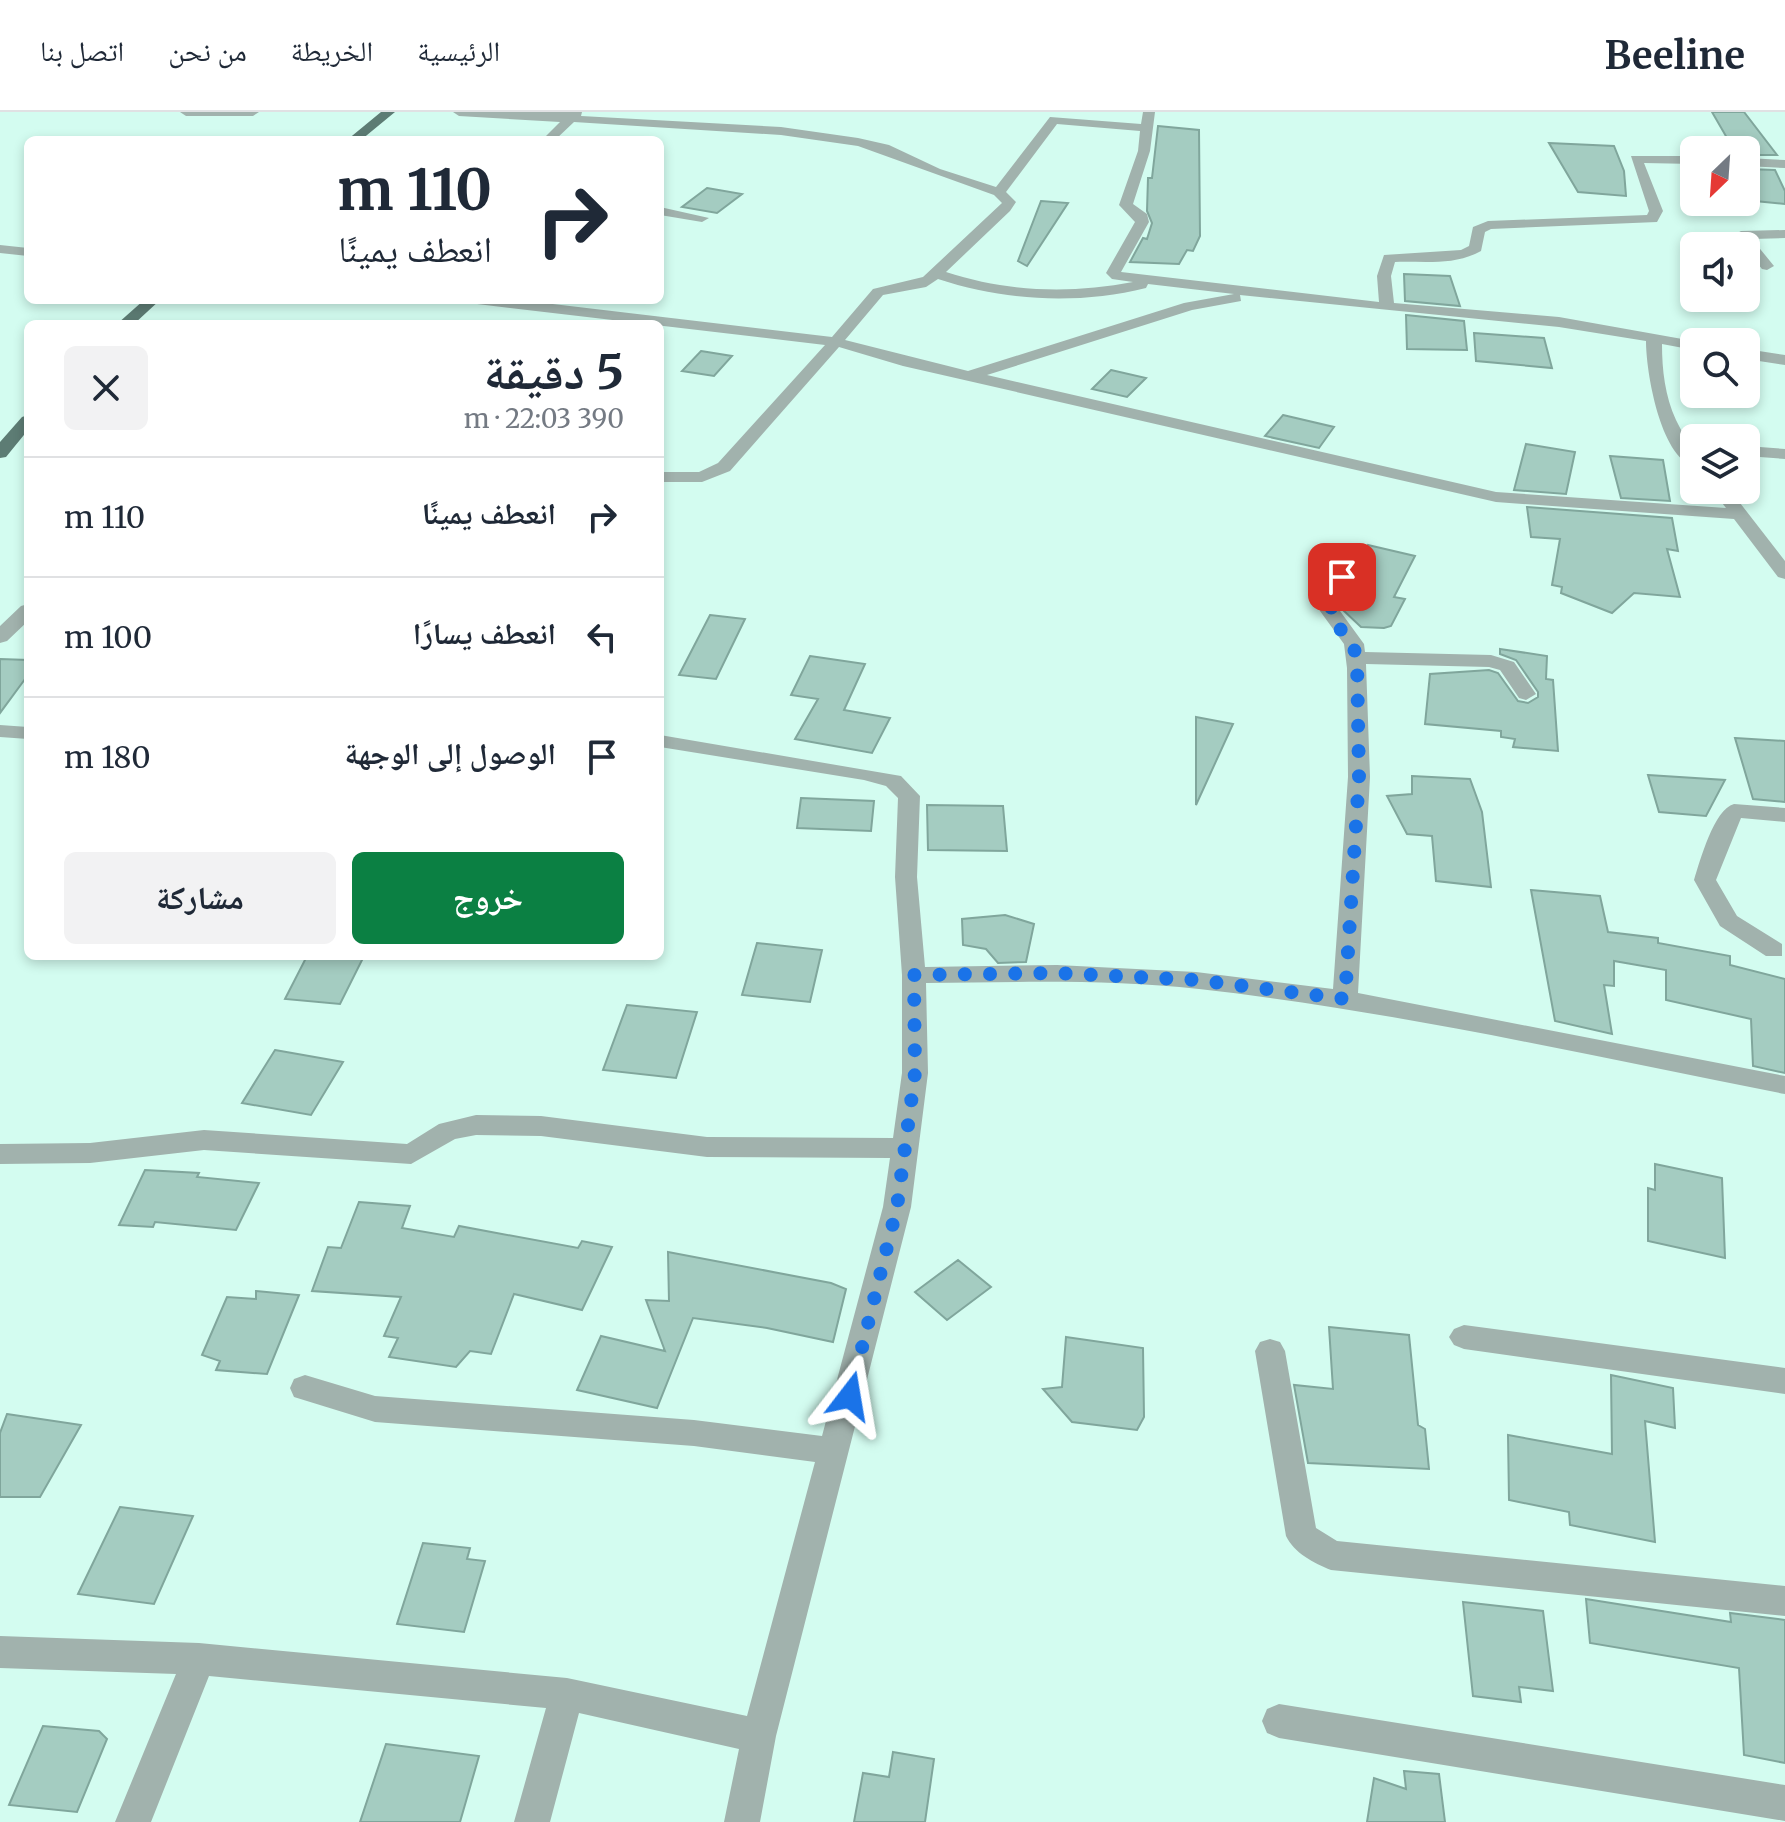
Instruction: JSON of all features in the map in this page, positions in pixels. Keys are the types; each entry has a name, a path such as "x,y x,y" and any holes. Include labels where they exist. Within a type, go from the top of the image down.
{"main road":[{"path":"358,136 389,112"},
{"path":"130,320 148,304"},
{"path":"0,453 24,425"}],"street":[{"path":"186,112 253,112"},
{"path":"459,112 576,114 781,131 858,142 884,148 935,172 999,192 1009,202 1007,209 919,284 883,288 724,467 702,477 664,477"},
{"path":"1149,112 1126,205 1142,217 1142,222 1113,273 1155,282 1559,322 1680,343"},
{"path":"552,136 576,114"},
{"path":"999,192 1054,120 1147,128"},
{"path":"1387,307 1384,276 1389,258 1449,257 1470,252 1476,248 1478,230 1488,225 1652,219 1656,211 1636,159 1680,160"},
{"path":"1760,163 1785,164"},
{"path":"664,212 702,218"},
{"path":"1767,266 1741,235 1785,234"},
{"path":"0,249 24,252"},
{"path":"935,273 966,283 1026,294 1094,293 1155,282"},
{"path":"970,375 1189,306 1267,294"},
{"path":"516,304 720,325 837,342 1496,497 1739,514"},
{"path":"1654,339 1659,400 1680,434"},
{"path":"1760,356 1785,360"},
{"path":"1760,452 1785,454"},
{"path":"1732,504 1785,573"},
{"path":"1345,999 1359,777 1357,658 1351,639 1336,624 1330,611 1352,551"},
{"path":"0,637 24,614"},
{"path":"1357,658 1491,661 1507,666 1526,694"},
{"path":"0,731 24,733"},
{"path":"664,742 835,768 902,786 909,796 906,877 914,975 915,1073 897,1207 836,1451 759,1736 742,1822"},
{"path":"1774,950 1728,921 1705,880 1716,846 1734,811 1785,815"},
{"path":"914,975 1057,973 1196,980 1345,999 1785,1085"},
{"path":"0,1154 90,1153 204,1140 411,1154 448,1131 476,1125 541,1126 707,1147 904,1148"},
{"path":"1464,1337 1785,1381"},
{"path":"1270,1351 1302,1536 1331,1555 1785,1601"},
{"path":"305,1388 353,1405 375,1409 694,1433 836,1451"},
{"path":"0,1652 199,1659 567,1694 759,1736"},
{"path":"133,1822 199,1659"},
{"path":"532,1822 567,1694"},
{"path":"1279,1721 1785,1803"}],"building":[{"path":"1712,112 1744,112 1777,155 1760,155 1760,136 1726,136"},
{"path":"1158,126 1199,130 1200,236 1193,251 1187,250 1179,264 1130,262 1143,238 1147,239 1152,223 1147,211 1148,178 1152,178"},
{"path":"1549,143 1614,146 1624,171 1626,196 1578,192"},
{"path":"1760,169 1775,170 1785,191 1785,204 1760,202"},
{"path":"707,188 742,194 717,213 682,207"},
{"path":"1041,201 1068,203 1027,266 1018,261"},
{"path":"1404,274 1450,276 1460,306 1405,301"},
{"path":"1406,315 1464,321 1467,350 1407,349"},
{"path":"1474,333 1544,338 1552,368 1476,361"},
{"path":"701,351 732,356 714,376 682,371"},
{"path":"1111,370 1146,378 1127,397 1092,389"},
{"path":"1283,415 1334,427 1319,448 1265,436"},
{"path":"1526,444 1575,452 1566,494 1514,490"},
{"path":"1610,456 1663,460 1670,501 1621,498"},
{"path":"1527,507 1672,518 1678,551 1667,549 1680,597 1634,593 1612,613 1561,593 1562,587 1552,585 1560,539 1531,537"},
{"path":"1368,545 1415,556 1394,597 1405,599 1391,626 1384,628 1361,627 1343,610"},
{"path":"710,615 745,619 716,679 679,675"},
{"path":"1500,649 1547,656 1546,679 1553,680 1558,751 1513,747 1515,739 1501,737 1501,731 1425,724 1430,674 1489,670 1498,673 1518,701 1528,703 1538,697 1538,692 1516,660 1500,654"},
{"path":"810,656 865,664 844,710 890,718 872,753 795,739 818,699 791,695"},
{"path":"0,659 24,660 24,680 0,713"},
{"path":"1196,717 1233,724 1196,805"},
{"path":"1735,738 1785,741 1785,802 1753,799"},
{"path":"1648,775 1725,780 1706,816 1659,812"},
{"path":"1412,776 1470,779 1482,812 1491,887 1436,881 1432,836 1407,834 1387,796 1412,794"},
{"path":"801,798 874,801 871,831 797,828"},
{"path":"927,805 1003,806 1007,851 928,850"},
{"path":"1531,890 1600,896 1608,932 1658,938 1658,943 1730,956 1730,965 1785,979 1785,1073 1753,1066 1751,1019 1666,1000 1666,970 1614,961 1614,986 1604,985 1612,1034 1555,1021"},
{"path":"1005,915 1034,924 1026,962 998,963 986,949 963,945 962,919"},
{"path":"757,943 822,950 810,1002 742,995"},
{"path":"305,960 362,960 340,1004 285,999"},
{"path":"627,1005 697,1012 676,1078 603,1070"},
{"path":"275,1050 343,1062 311,1115 242,1103"},
{"path":"1655,1164 1722,1178 1725,1258 1648,1241 1648,1188 1655,1190"},
{"path":"145,1170 199,1173 197,1177 259,1183 236,1230 155,1222 153,1227 119,1225"},
{"path":"359,1202 410,1206 402,1228 454,1237 459,1226 578,1248 582,1241 612,1247 582,1310 514,1294 491,1354 470,1351 456,1367 389,1357 398,1338 384,1336 401,1297 312,1291 328,1247 341,1248"},
{"path":"668,1252 831,1283 846,1289 833,1342 767,1328 693,1318 657,1408 577,1390 601,1336 665,1351 646,1300 669,1301"},
{"path":"958,1260 991,1287 947,1320 915,1292"},
{"path":"256,1291 299,1295 267,1374 216,1370 220,1361 202,1355 227,1297 256,1299"},
{"path":"1329,1327 1409,1335 1418,1425 1425,1429 1429,1469 1308,1463 1294,1385 1333,1389"},
{"path":"1066,1337 1143,1348 1144,1417 1137,1430 1072,1422 1043,1389 1062,1387"},
{"path":"1611,1375 1673,1388 1675,1428 1645,1421 1655,1542 1570,1525 1569,1512 1509,1500 1508,1435 1612,1454"},
{"path":"7,1414 81,1425 40,1497 0,1497 0,1433"},
{"path":"120,1507 193,1516 154,1604 78,1594"},
{"path":"423,1543 470,1548 467,1559 485,1561 464,1632 397,1624"},
{"path":"1586,1599 1731,1622 1730,1613 1785,1620 1785,1763 1744,1755 1739,1668 1590,1643"},
{"path":"1463,1602 1543,1611 1553,1691 1519,1687 1521,1702 1473,1696"},
{"path":"43,1726 99,1731 107,1739 77,1812 9,1805"},
{"path":"386,1744 479,1756 460,1822 360,1822"},
{"path":"893,1752 934,1759 925,1822 854,1822 863,1773 889,1777"},
{"path":"1404,1771 1439,1774 1445,1822 1367,1822 1374,1778 1406,1789"}],"route":[{"path":"850,1396 897,1207 915,1073 914,975 1057,973 1196,980 1345,999 1359,777 1357,658 1354,644 1336,624 1330,611 1342,577"}]}
